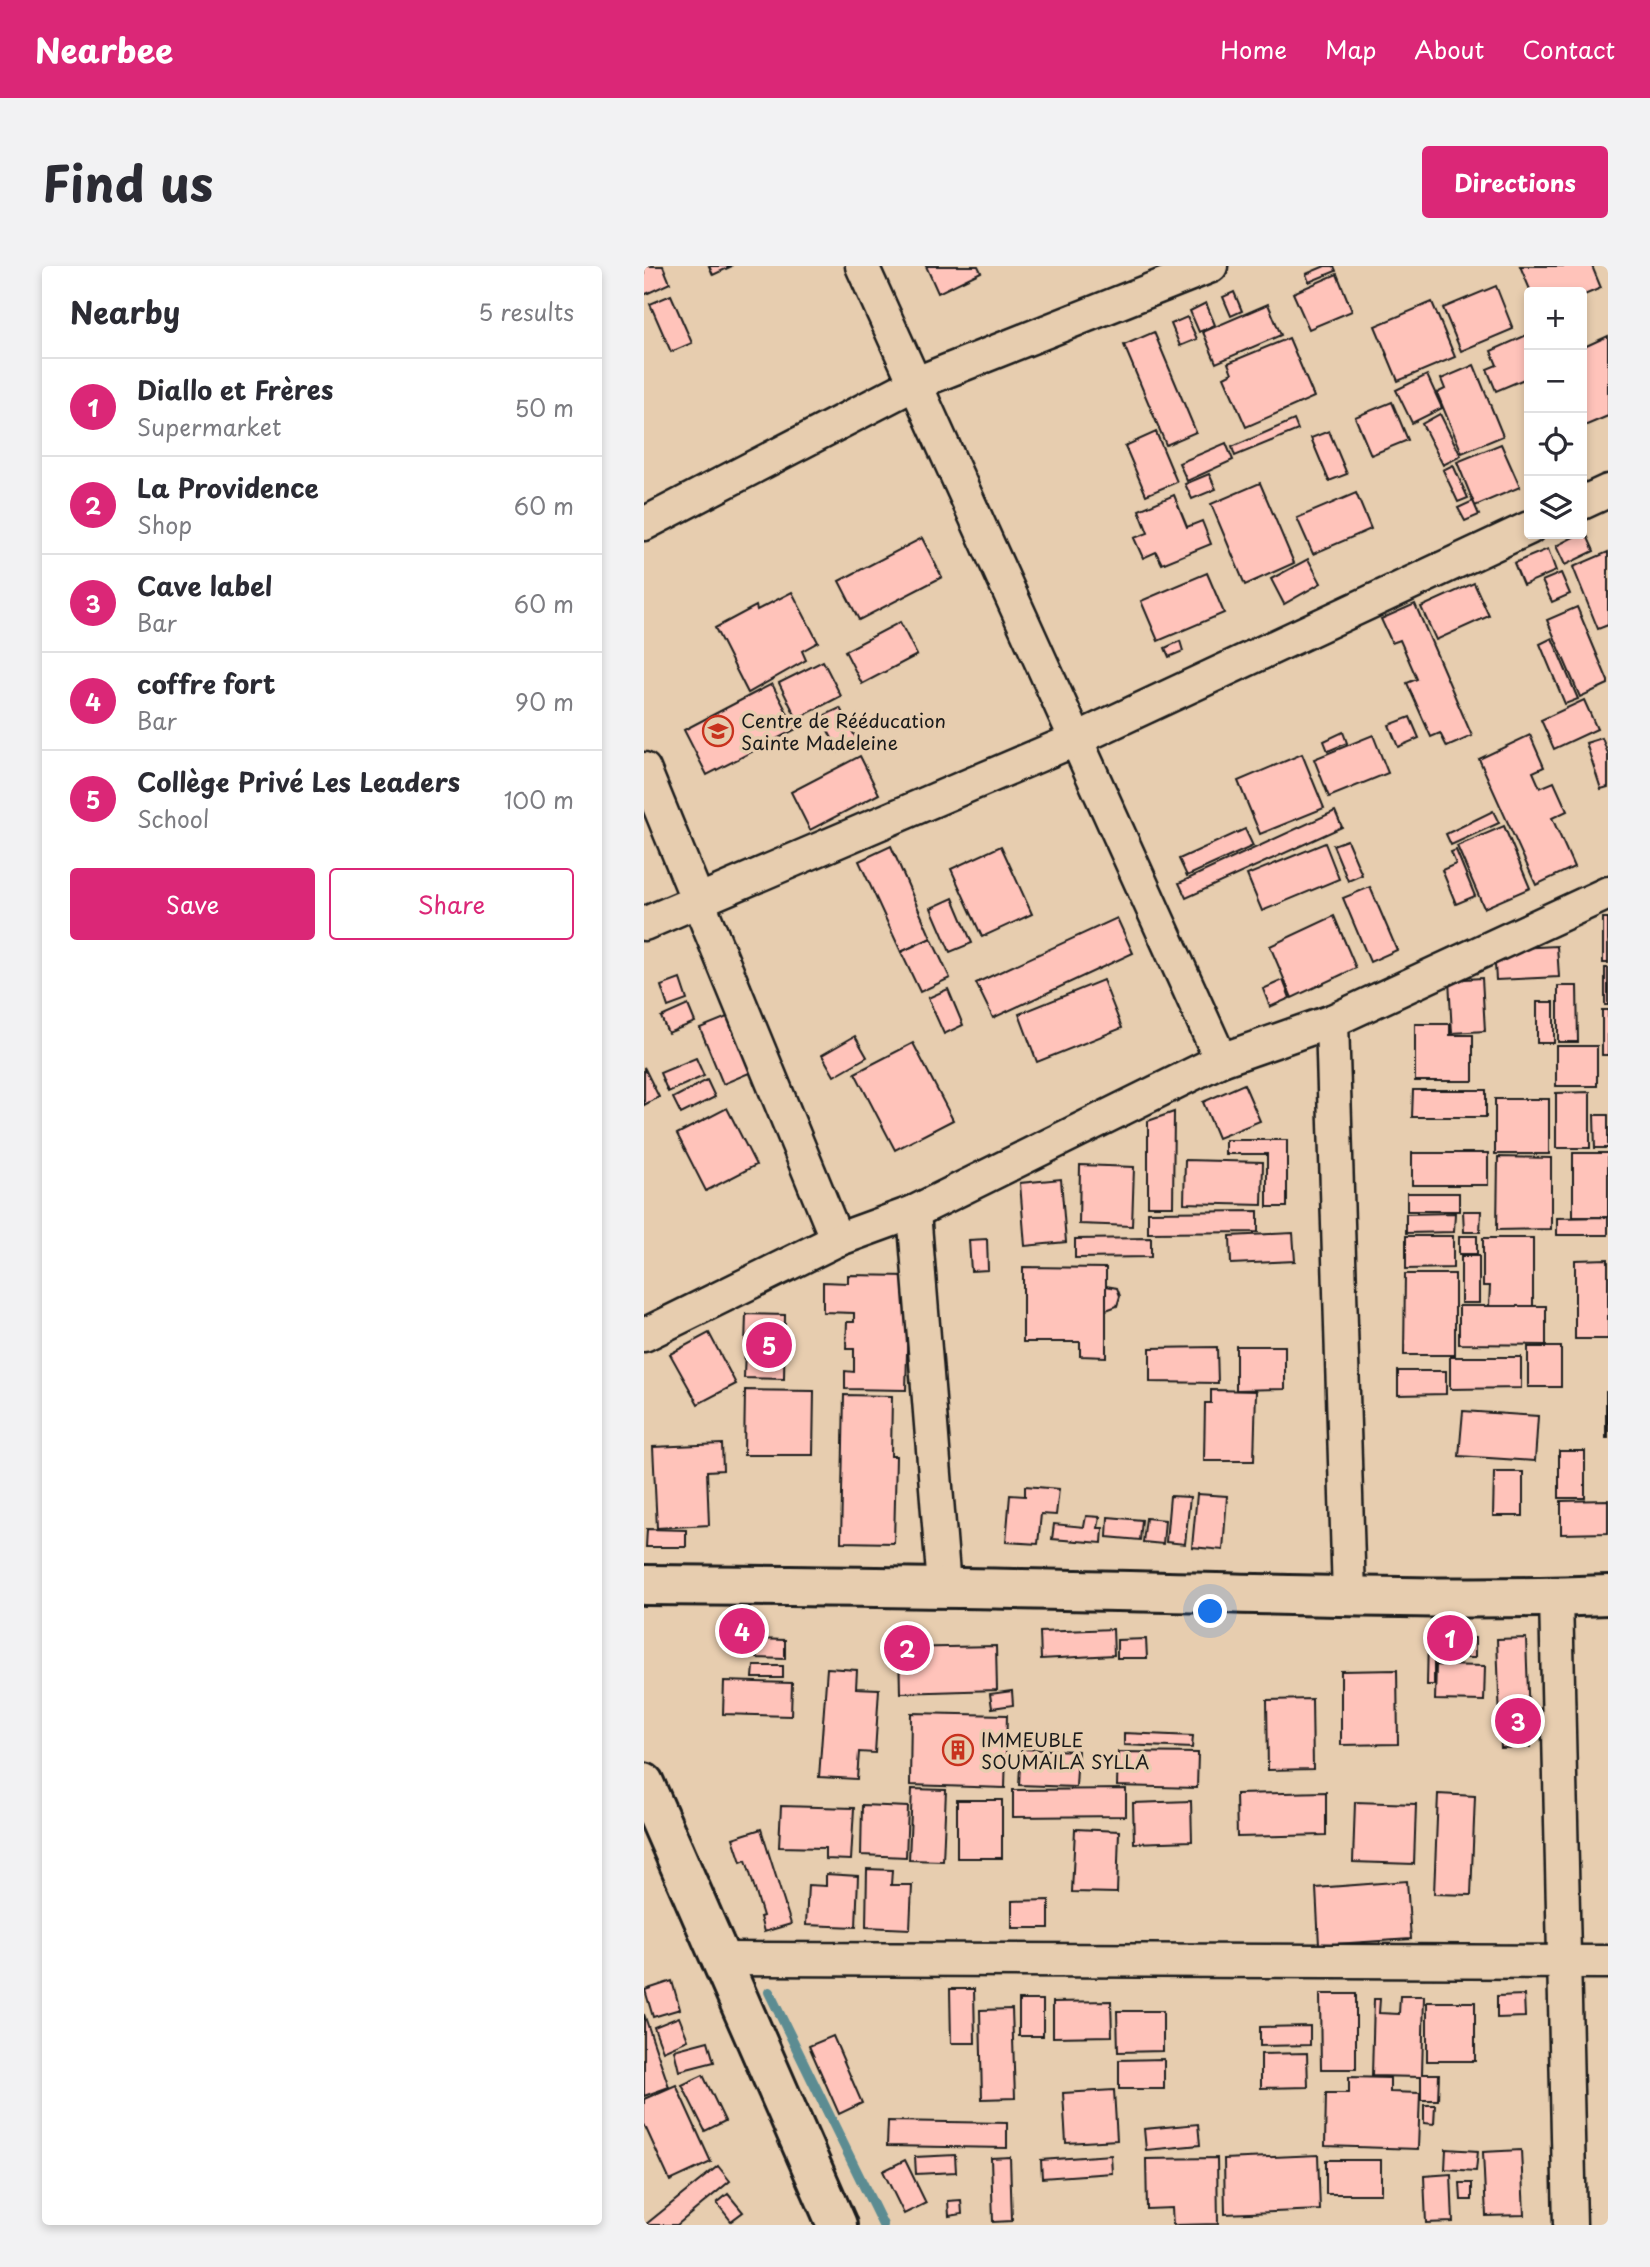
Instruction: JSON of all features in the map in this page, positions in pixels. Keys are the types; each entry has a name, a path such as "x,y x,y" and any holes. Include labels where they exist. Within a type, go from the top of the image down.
{"street":[{"path":"862,266 1221,1060"},
{"path":"644,524 914,384 1211,266"},
{"path":"1587,501 1608,491"},
{"path":"644,924 1077,739 1524,529"},
{"path":"644,769 837,1240"},
{"path":"644,1335 837,1240 914,1212 1221,1060 1332,1021 1608,892"},
{"path":"1332,1021 1349,1596"},
{"path":"914,1212 944,1587"},
{"path":"644,1585 944,1587 1349,1596 1608,1595"},
{"path":"1556,1597 1570,2225"},
{"path":"644,1783 837,2225"},
{"path":"719,1959 1608,1962"}],"building":[{"path":"644,266 663,266 670,283 644,295"},
{"path":"709,266 732,266 713,275"},
{"path":"926,266 978,266 981,272 938,293"},
{"path":"1325,266 1334,266 1336,271 1309,282 1306,274"},
{"path":"1520,266 1592,266 1601,288 1587,294 1587,287 1529,287"},
{"path":"1337,274 1352,311 1309,329 1293,293"},
{"path":"1496,286 1513,329 1461,351 1443,308"},
{"path":"1234,292 1242,311 1231,316 1223,297"},
{"path":"671,295 692,343 671,352 650,304"},
{"path":"1432,302 1455,357 1398,381 1375,326"},
{"path":"1206,303 1215,325 1199,332 1190,311"},
{"path":"1268,304 1281,335 1216,363 1203,332"},
{"path":"1187,317 1197,339 1180,346 1171,324"},
{"path":"1154,332 1196,432 1166,445 1124,345"},
{"path":"1524,336 1524,379 1496,391 1487,369 1497,365 1491,351"},
{"path":"1608,336 1608,416 1587,425 1587,350 1587,346"},
{"path":"1289,338 1314,397 1246,427 1224,377 1232,373 1228,363"},
{"path":"1474,365 1503,436 1462,453 1437,393 1445,389 1441,379"},
{"path":"1427,375 1442,408 1412,423 1396,390"},
{"path":"1392,402 1408,440 1371,455 1355,417"},
{"path":"1440,414 1461,456 1443,465 1422,424"},
{"path":"1294,420 1298,430 1235,456 1232,447"},
{"path":"1329,431 1347,474 1329,481 1311,438"},
{"path":"1156,432 1177,482 1146,495 1125,446"},
{"path":"1226,443 1233,460 1187,481 1179,463"},
{"path":"1501,444 1520,487 1475,506 1457,462"},
{"path":"1453,465 1468,498 1458,502 1443,470"},
{"path":"1209,474 1216,489 1192,499 1185,484"},
{"path":"1260,483 1294,563 1245,585 1211,504"},
{"path":"1356,493 1371,529 1313,554 1297,518"},
{"path":"1174,495 1187,527 1202,521 1211,544 1162,564 1156,552 1143,558 1134,538 1148,533 1139,510"},
{"path":"1473,501 1479,515 1465,521 1458,508"},
{"path":"1587,535 1594,551 1565,565 1556,546 1570,539 1587,539"},
{"path":"922,538 942,577 859,620 839,581"},
{"path":"1548,549 1556,571 1523,585 1514,563"},
{"path":"1608,552 1608,625 1598,629 1573,567"},
{"path":"1308,559 1321,583 1284,604 1271,579"},
{"path":"1207,573 1224,613 1158,641 1141,601"},
{"path":"1561,573 1570,594 1552,602 1542,581"},
{"path":"1474,583 1489,616 1436,640 1421,607"},
{"path":"792,592 818,642 802,651 806,660 748,693 715,628 756,606 757,610"},
{"path":"1415,604 1472,736 1447,747 1440,733 1431,737 1407,683 1417,679 1400,640 1392,643 1381,619"},
{"path":"1577,607 1608,681 1608,684 1580,697 1547,620"},
{"path":"900,622 917,655 862,684 845,651"},
{"path":"1552,638 1578,699 1565,704 1540,644"},
{"path":"1180,641 1183,651 1169,657 1165,648"},
{"path":"823,661 841,696 797,719 779,683"},
{"path":"772,684 796,729 707,775 684,730"},
{"path":"1584,700 1597,729 1554,749 1541,720"},
{"path":"840,708 858,742 839,752 821,717"},
{"path":"1410,717 1419,738 1398,747 1389,725"},
{"path":"1343,732 1347,743 1328,751 1324,741"},
{"path":"1373,735 1388,773 1329,797 1314,759"},
{"path":"1530,735 1544,767 1533,772 1540,788 1554,782 1567,811 1552,818 1574,867 1536,885 1479,759"},
{"path":"1602,738 1608,754 1608,787 1601,789 1586,743"},
{"path":"1302,754 1324,808 1260,834 1238,781"},
{"path":"860,756 879,794 810,830 791,792"},
{"path":"1335,811 1342,827 1186,898 1179,883"},
{"path":"1493,811 1499,823 1451,845 1446,834"},
{"path":"1504,826 1530,888 1484,908 1457,846"},
{"path":"1245,829 1253,846 1187,876 1179,859"},
{"path":"1347,840 1362,875 1348,881 1333,845"},
{"path":"1325,843 1339,879 1262,911 1247,875"},
{"path":"891,846 931,938 901,952 859,861"},
{"path":"1001,846 1032,914 982,937 951,869"},
{"path":"1456,850 1475,896 1456,904 1442,870 1456,864 1451,852"},
{"path":"1370,887 1397,950 1370,962 1343,898"},
{"path":"953,898 972,943 950,952 931,908"},
{"path":"1334,916 1356,968 1292,998 1270,946"},
{"path":"1117,918 1133,953 993,1018 976,983"},
{"path":"1603,918 1608,918 1608,963 1603,963"},
{"path":"931,938 950,978 920,992 901,952"},
{"path":"1557,946 1559,977 1496,980 1494,949"},
{"path":"1605,968 1608,968 1608,1005 1605,1005"},
{"path":"1482,978 1485,1031 1452,1033 1449,980"},
{"path":"680,979 687,1000 668,1007 661,986"},
{"path":"1103,980 1122,1028 1037,1062 1019,1014"},
{"path":"1283,980 1290,998 1270,1007 1263,989"},
{"path":"1558,986 1577,986 1578,1042 1558,1042"},
{"path":"948,989 963,1025 944,1034 928,998"},
{"path":"1537,1002 1554,1002 1554,1043 1537,1043"},
{"path":"688,1005 695,1022 668,1033 661,1017"},
{"path":"1602,1010 1608,1010 1608,1055 1602,1055"},
{"path":"732,1015 754,1071 723,1084 700,1028"},
{"path":"1415,1024 1450,1024 1450,1035 1473,1035 1473,1081 1415,1081"},
{"path":"855,1036 867,1057 834,1076 822,1055"},
{"path":"913,1043 953,1120 895,1150 855,1073"},
{"path":"1556,1046 1597,1046 1597,1086 1556,1086"},
{"path":"696,1058 704,1076 668,1092 660,1073"},
{"path":"644,1067 659,1097 644,1105"},
{"path":"707,1080 715,1097 681,1114 673,1098"},
{"path":"1244,1084 1260,1121 1218,1138 1203,1102"},
{"path":"1413,1090 1486,1090 1486,1117 1412,1117"},
{"path":"1590,1092 1590,1148 1556,1148 1556,1093"},
{"path":"1495,1099 1549,1099 1549,1154 1495,1154"},
{"path":"727,1108 756,1165 706,1191 677,1134"},
{"path":"1174,1112 1173,1206 1148,1206 1148,1121"},
{"path":"1594,1115 1608,1115 1608,1148 1595,1148"},
{"path":"1225,1140 1287,1140 1287,1207 1267,1207 1267,1154 1225,1154"},
{"path":"1412,1153 1488,1153 1488,1185 1412,1185"},
{"path":"1573,1153 1608,1153 1608,1217 1573,1217"},
{"path":"1498,1157 1551,1158 1551,1229 1497,1230"},
{"path":"1185,1160 1263,1162 1262,1205 1184,1203"},
{"path":"1080,1165 1134,1167 1132,1226 1079,1224"},
{"path":"1061,1179 1066,1242 1025,1246 1020,1183"},
{"path":"1407,1193 1459,1193 1459,1211 1407,1211"},
{"path":"1258,1211 1258,1232 1148,1233 1148,1212"},
{"path":"1463,1211 1481,1211 1480,1232 1464,1232"},
{"path":"1455,1213 1454,1232 1406,1233 1406,1214"},
{"path":"1608,1217 1608,1235 1557,1235 1557,1218"},
{"path":"1293,1233 1295,1261 1231,1264 1230,1236"},
{"path":"1406,1236 1453,1236 1453,1268 1406,1269"},
{"path":"1459,1236 1477,1236 1477,1254 1459,1254"},
{"path":"1151,1238 1151,1257 1075,1258 1075,1239"},
{"path":"1483,1238 1533,1238 1533,1306 1489,1306 1490,1286 1483,1286"},
{"path":"987,1239 988,1270 971,1271 969,1240"},
{"path":"1461,1256 1479,1256 1479,1303 1461,1303"},
{"path":"1608,1259 1608,1339 1575,1339 1575,1260"},
{"path":"1023,1267 1106,1268 1106,1357 1080,1356 1080,1342 1023,1342"},
{"path":"1405,1274 1455,1274 1455,1355 1404,1355"},
{"path":"848,1275 909,1276 906,1390 845,1389 845,1371 854,1372 854,1349 846,1349 847,1322 854,1322 854,1313 823,1312 823,1282 848,1283"},
{"path":"1106,1286 1117,1288 1120,1296 1117,1306 1106,1310"},
{"path":"1459,1306 1546,1306 1546,1345 1459,1344"},
{"path":"746,1314 785,1315 784,1379 744,1378"},
{"path":"709,1333 736,1384 698,1404 670,1354"},
{"path":"1236,1346 1285,1346 1285,1389 1236,1390"},
{"path":"1217,1347 1218,1383 1150,1382 1150,1348"},
{"path":"1528,1347 1561,1347 1561,1387 1528,1387"},
{"path":"1450,1357 1521,1357 1521,1388 1450,1389"},
{"path":"1398,1371 1446,1371 1446,1394 1398,1395"},
{"path":"745,1390 814,1391 813,1455 744,1455"},
{"path":"1211,1390 1256,1391 1254,1461 1204,1461 1205,1403 1211,1403"},
{"path":"1608,1392 1608,1438 1606,1438"},
{"path":"844,1395 892,1396 891,1456 896,1456 894,1543 841,1542"},
{"path":"1463,1411 1538,1416 1535,1461 1459,1456"},
{"path":"722,1444 723,1470 707,1471 709,1525 657,1528 653,1447"},
{"path":"1559,1451 1585,1451 1585,1498 1559,1498"},
{"path":"1494,1472 1523,1472 1523,1516 1493,1516"},
{"path":"1025,1486 1059,1489 1056,1515 1041,1514 1038,1544 1006,1542 1010,1495 1025,1496"},
{"path":"1197,1494 1227,1496 1223,1550 1192,1547"},
{"path":"1170,1496 1190,1497 1185,1544 1166,1542"},
{"path":"1608,1500 1608,1533 1561,1534 1561,1501"},
{"path":"1086,1516 1100,1517 1098,1528 1103,1528 1102,1543 1052,1539 1054,1524 1084,1527"},
{"path":"1108,1517 1142,1520 1140,1540 1107,1537"},
{"path":"1146,1518 1165,1520 1163,1544 1143,1542"},
{"path":"647,1529 686,1530 686,1547 646,1547"},
{"path":"1113,1629 1114,1655 1041,1659 1040,1632"},
{"path":"1428,1637 1475,1638 1475,1658 1434,1658 1434,1685 1427,1685"},
{"path":"1526,1638 1530,1747 1501,1748 1497,1639"},
{"path":"757,1639 785,1640 785,1659 757,1658"},
{"path":"1146,1639 1147,1658 1117,1658 1117,1640"},
{"path":"996,1646 997,1690 900,1693 899,1648"},
{"path":"1436,1665 1485,1666 1484,1701 1435,1700"},
{"path":"754,1666 783,1666 783,1678 753,1678"},
{"path":"827,1668 857,1670 856,1688 879,1689 875,1753 859,1752 857,1779 819,1777"},
{"path":"1397,1670 1398,1744 1341,1745 1341,1671"},
{"path":"724,1681 792,1683 791,1716 723,1714"},
{"path":"1012,1691 1013,1705 992,1708 990,1694"},
{"path":"1312,1699 1313,1769 1268,1770 1267,1700"},
{"name":"IMMEUBLE SOUMAILA SYLLA","path":"911,1713 1007,1715 1005,1788 910,1785"},
{"path":"1124,1733 1193,1736 1192,1748 1124,1745"},
{"path":"1021,1749 1078,1751 1076,1787 1019,1785"},
{"path":"1118,1752 1198,1753 1197,1788 1117,1786"},
{"path":"912,1789 946,1790 943,1861 909,1860"},
{"path":"1126,1789 1126,1816 1013,1817 1013,1790"},
{"path":"1326,1792 1326,1835 1237,1837 1236,1794"},
{"path":"1438,1794 1475,1796 1471,1895 1434,1894"},
{"path":"957,1800 1002,1800 1002,1858 957,1858"},
{"path":"1191,1801 1192,1841 1134,1843 1133,1803"},
{"path":"1355,1802 1416,1804 1414,1864 1353,1862"},
{"path":"862,1805 908,1807 906,1857 861,1855"},
{"path":"781,1806 854,1808 851,1860 825,1859 825,1848 779,1847"},
{"path":"761,1829 791,1924 764,1932 760,1917 763,1916 746,1860 741,1862 733,1838"},
{"path":"1075,1829 1119,1831 1117,1893 1072,1892"},
{"path":"867,1869 892,1870 891,1885 912,1885 910,1929 866,1927"},
{"path":"826,1874 858,1876 856,1927 806,1925 808,1885 826,1886"},
{"path":"1407,1881 1411,1939 1319,1945 1316,1888"},
{"path":"1049,1900 1049,1928 1012,1928 1012,1901"},
{"path":"672,1981 680,2009 653,2017 645,1990"},
{"path":"950,1989 974,1989 975,2043 951,2043"},
{"path":"1320,1994 1356,1994 1356,2069 1321,2069"},
{"path":"1524,1995 1525,2017 1497,2018 1497,1996"},
{"path":"1400,1996 1424,1996 1422,2074 1439,2074 1438,2100 1421,2100 1421,2077 1372,2076 1374,1999 1380,1999 1379,2013 1399,2014"},
{"path":"1019,2000 1043,2000 1043,2036 1019,2036"},
{"path":"1111,2001 1112,2036 1053,2037 1053,2002"},
{"path":"1427,2002 1475,2002 1475,2061 1427,2061"},
{"path":"1012,2009 1015,2098 982,2099 980,2010"},
{"path":"1117,2011 1163,2011 1163,2051 1118,2052"},
{"path":"644,2014 669,2087 644,2096"},
{"path":"679,2017 688,2040 663,2051 654,2027"},
{"path":"1310,2026 1310,2045 1260,2046 1260,2027"},
{"path":"833,2036 862,2103 839,2114 809,2046"},
{"path":"708,2041 714,2062 679,2071 674,2050"},
{"path":"1307,2053 1308,2087 1261,2088 1261,2054"},
{"path":"1164,2059 1164,2089 1119,2089 1119,2060"},
{"path":"703,2075 725,2121 705,2131 682,2085"},
{"path":"1349,2077 1390,2078 1390,2092 1420,2093 1418,2149 1325,2146 1326,2093 1349,2093"},
{"path":"676,2085 711,2162 670,2181 644,2124 644,2099"},
{"path":"1114,2090 1117,2140 1066,2143 1063,2093"},
{"path":"1424,2105 1435,2105 1434,2124 1424,2123"},
{"path":"888,2121 1007,2123 1007,2148 887,2146"},
{"path":"1198,2124 1200,2145 1146,2150 1144,2129"},
{"path":"1446,2149 1478,2151 1476,2171 1445,2169"},
{"path":"1521,2150 1524,2215 1486,2216 1483,2152"},
{"path":"955,2155 956,2172 916,2174 915,2157"},
{"path":"1111,2155 1112,2173 1042,2178 1041,2160"},
{"path":"1318,2155 1320,2210 1225,2214 1224,2159"},
{"path":"1010,2157 1012,2221 993,2222 991,2158"},
{"path":"1217,2158 1218,2224 1173,2225 1172,2208 1147,2209 1146,2159"},
{"path":"905,2160 926,2203 904,2214 883,2171"},
{"path":"1326,2160 1381,2160 1381,2194 1326,2194"},
{"path":"718,2166 730,2181 677,2225 645,2225"},
{"path":"1451,2174 1453,2222 1426,2223 1424,2176"},
{"path":"1460,2183 1472,2183 1472,2200 1461,2200"},
{"path":"728,2194 743,2212 731,2221 717,2203"},
{"path":"961,2200 962,2214 949,2216 948,2201"}],"waterway":[{"path":"769,1992 883,2225"}],"place":[{"name":"Centre de Rééducation Sainte Madeleine","path":"718,731"},
{"name":"Collège Privé Les Leaders","path":"769,1345"},
{"name":"coffre fort","path":"742,1631"},
{"name":"Diallo et Frères","path":"1450,1638"},
{"name":"La Providence","path":"907,1648"},
{"name":"Cave label","path":"1518,1721"},
{"name":"IMMEUBLE SOUMAILA SYLLA","path":"958,1750"}]}
